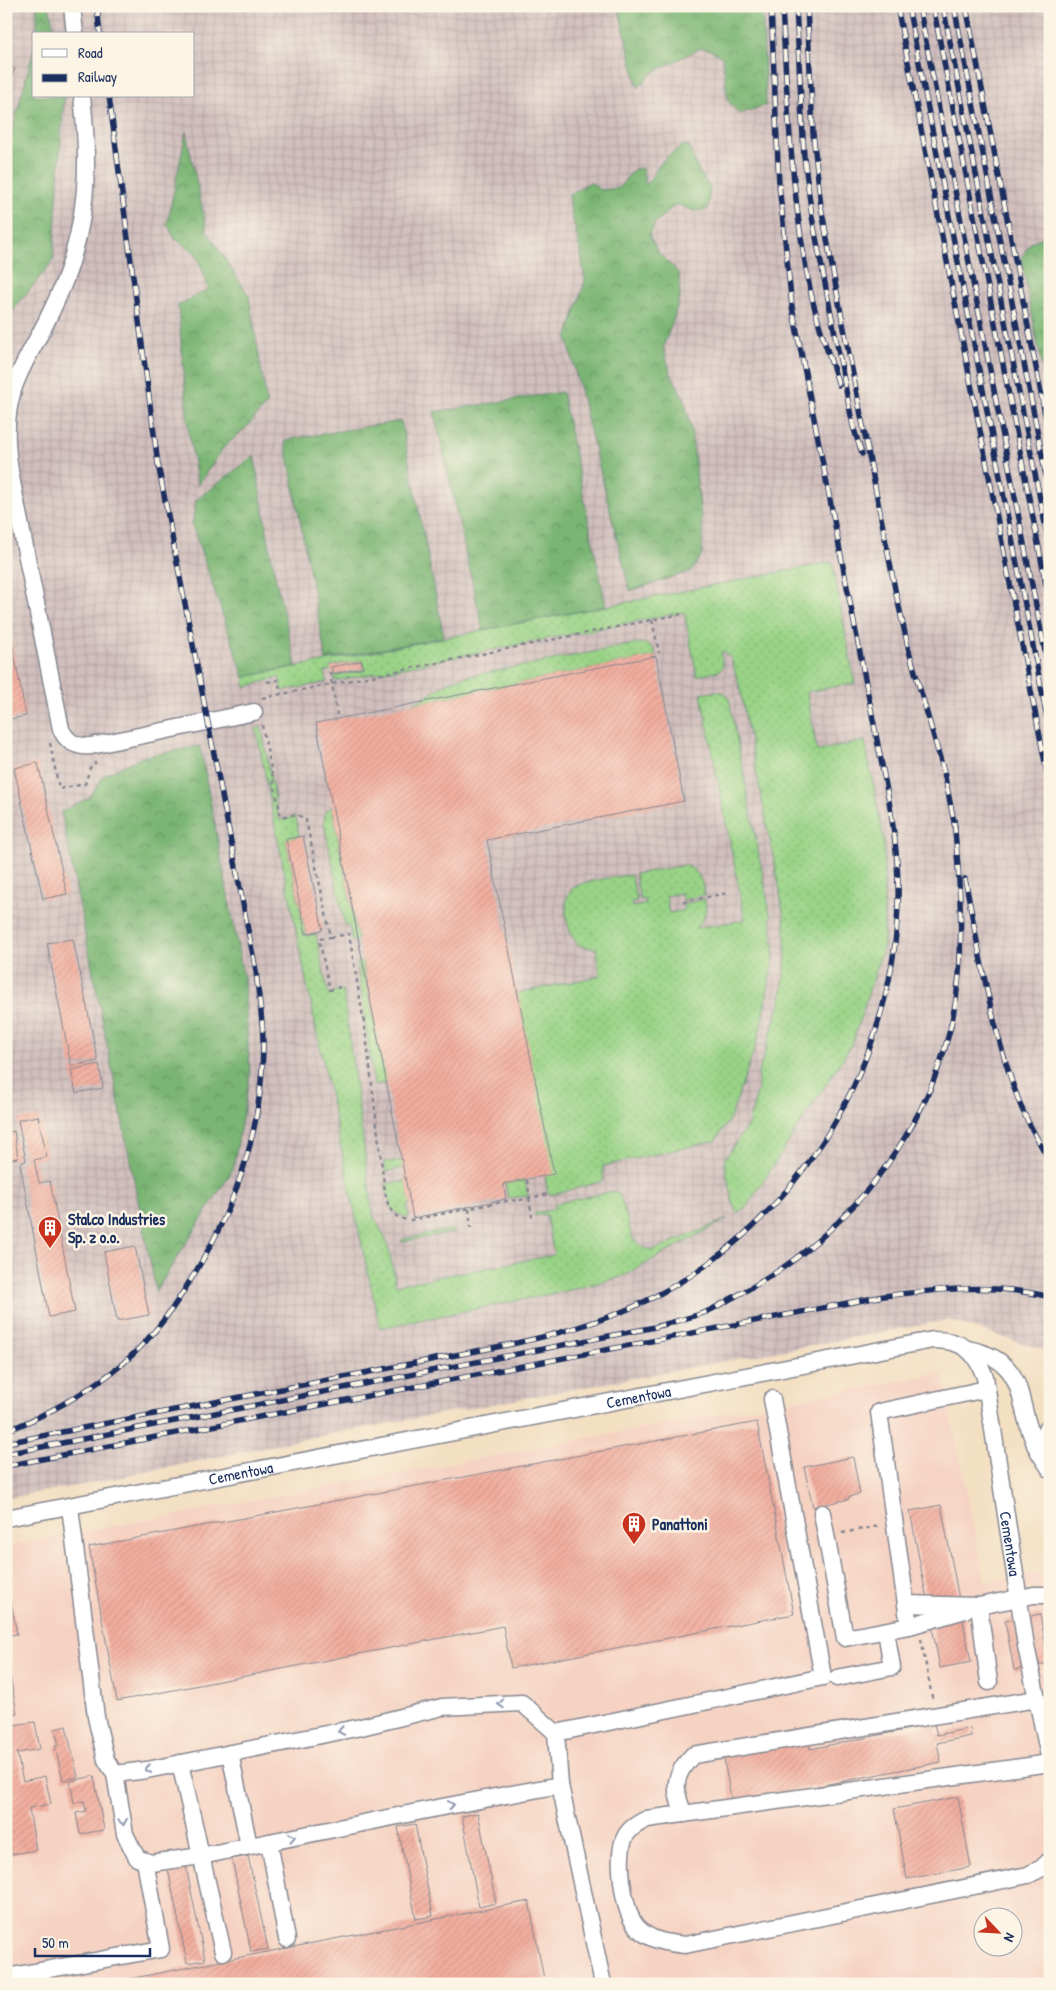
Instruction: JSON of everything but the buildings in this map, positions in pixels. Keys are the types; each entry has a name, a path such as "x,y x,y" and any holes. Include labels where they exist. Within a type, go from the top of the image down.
{"lane":[{"path":"72,6 76,32"},
{"path":"82,98 87,165 86,188 79,232 73,255 57,298 17,379 10,400 7,427 11,477 61,729 70,743 78,746 91,746 256,712"},
{"name":"Cementowa","path":"6,1518 933,1340 955,1342 968,1348 978,1359 982,1368 1026,1646 1050,1762"},
{"path":"968,1348 997,1358 1008,1368 1016,1380 1035,1445 1050,1469"},
{"path":"914,1625 906,1604 879,1412 986,1389"},
{"path":"556,1733 823,1677 772,1399"},
{"path":"1035,1445 1050,1426"},
{"path":"70,1507 96,1717 106,1760 114,1774 125,1834 137,1858 151,1863 201,1856 428,1809 560,1785"},
{"path":"822,1513 846,1638 914,1625 979,1606 1034,1595 1050,1595"},
{"path":"906,1604 979,1606"},
{"path":"979,1606 989,1682"},
{"path":"837,1678 892,1668 886,1630"},
{"path":"684,1814 677,1798 676,1781 683,1765 693,1755 1037,1699"},
{"path":"114,1774 180,1763 361,1727 442,1707 522,1703 556,1733 560,1785 602,1984"},
{"path":"230,1753 248,1846"},
{"path":"1050,1762 647,1819 636,1825 626,1835 620,1860 628,1911 636,1926 649,1937 665,1943 685,1945 1028,1875 1042,1868 1050,1860"},
{"path":"180,1763 223,1952"},
{"path":"270,1842 287,1940"},
{"path":"6,1977 161,1949 145,1861"}],"path":[{"path":"331,937 306,820 297,814 281,817 262,723 256,712 281,694 682,614"},
{"path":"652,620 659,653"},
{"path":"330,672 337,715"},
{"path":"267,682 278,680 281,694"},
{"path":"49,739 59,789 85,784 90,768 102,759"},
{"path":"683,902 727,893"},
{"path":"340,987 330,990 319,939 349,934 365,1028 388,1208 396,1216 408,1220 548,1194"},
{"path":"527,1180 532,1216"},
{"path":"469,1209 471,1228"},
{"path":"826,1536 895,1523"},
{"path":"914,1625 936,1716"}],"shaded area":[{"path":"6,6 1050,6 1050,1352 948,1320 308,1438 93,1483 6,1498"},
{"path":"942,1373 985,1582 1050,1572 1050,1984 6,1984 6,1546"}],"green space":[{"path":"37,6 48,6 55,32 37,32"},
{"path":"618,6 762,6 766,105 739,114 728,101 722,57 711,50 701,48 652,73 638,88"},
{"path":"32,56 32,98 64,98 53,261 6,319 6,154"},
{"path":"186,132 207,231 249,296 267,404 246,428 224,447 198,485 189,435 178,306 209,289 196,253 175,239 167,224"},
{"path":"684,145 689,146 696,166 710,188 708,210 694,211 676,204 655,223 649,235 658,252 679,273 680,297 663,347 671,374 684,398 691,428 703,533 702,555 691,571 630,591 567,338 585,281 569,195 590,182 600,190 619,188 634,169 642,168 646,185 664,159"},
{"path":"1050,234 1050,408 1021,258 1031,242"},
{"path":"562,392 606,606 483,630 434,412"},
{"path":"401,421 444,637 326,660 285,440"},
{"path":"254,456 274,571 296,666 244,677 192,525 196,500"},
{"path":"832,562 855,683 807,692 817,751 865,741 884,841 884,945 852,1044 747,1206 737,1213 732,1201 724,1160 748,1125 758,1090 758,1074 781,1000 786,956 784,918 779,886 739,685 731,659 725,652 721,652 723,667 720,671 697,676 684,612 335,681 334,676 364,670 363,660 331,666 331,670 325,672 327,682 282,691 279,677 246,687 244,677"},
{"path":"639,643 650,646 656,656 413,704 451,681 460,678"},
{"path":"718,691 725,693 729,698 771,918 774,956 759,1036 730,1119 715,1141 603,1166 603,1181 552,1195 548,1193 545,1176 517,993 600,976 596,948 580,945 574,940 568,926 566,902 571,890 591,881 631,875 637,901 631,902 632,907 646,904 645,899 640,900 635,874 685,865 697,873 705,895 683,900 681,893 666,896 669,913 684,910 683,904 705,899 705,915 695,928 745,920 701,694"},
{"path":"261,726 279,820 296,817 299,836 286,840 306,936 316,934 328,993 343,990 373,1215 387,1241 396,1285 554,1255 546,1214 535,1216 535,1213 555,1209 554,1204 614,1191 620,1195 633,1239 643,1248 654,1250 727,1219 621,1277 570,1290 380,1328 332,1104 256,729"},
{"path":"200,746 244,980 250,1075 233,1169 156,1291 61,812 90,797 104,775 142,757"},
{"path":"332,807 358,940 352,942 349,926 345,926 324,823 325,812"},
{"path":"362,961 387,1083 374,1085 357,962"},
{"path":"402,1160 403,1168 385,1172 384,1162"},
{"path":"525,1180 528,1196 508,1198 505,1184"},
{"path":"406,1181 411,1204 407,1205 409,1218 403,1217 391,1208 386,1184"},
{"path":"452,1229 455,1232 401,1242 403,1239"}],"railway":[{"path":"97,6 100,32"},
{"path":"6,1443 523,1342 587,1325 633,1307 689,1276 740,1238 785,1193 822,1142 853,1087 877,1028 892,966 898,903 897,864 889,801 792,306 779,185 771,6"},
{"path":"782,6 790,143 797,212 814,306 839,385"},
{"path":"796,6 804,156 812,217 853,426 862,454"},
{"path":"807,6 813,133 821,206 895,589 909,651 944,772 955,827"},
{"path":"897,6 1050,788"},
{"path":"908,6 1050,733"},
{"path":"919,6 1050,677"},
{"path":"933,6 1050,605"},
{"path":"943,6 1050,550"},
{"path":"954,6 1050,496"},
{"path":"966,6 1050,440"},
{"path":"6,1431 49,1412 103,1379 136,1351 173,1308 205,1256 220,1228 232,1198 252,1138 262,1074 263,1033 256,971 158,464 109,98"},
{"path":"6,1454 655,1327 710,1310 780,1270 820,1239 856,1203 888,1163 915,1120 936,1074 951,1025 959,975 960,898 954,820"},
{"path":"965,879 994,1021 1010,1077 1030,1126 1050,1162"},
{"path":"6,1466 884,1296 925,1291 988,1289 1009,1290 1050,1297"}],"place":[{"name":"Stalco Industries Sp. z o.o.","path":"50,1249"},
{"name":"Panattoni","path":"634,1545"}]}
